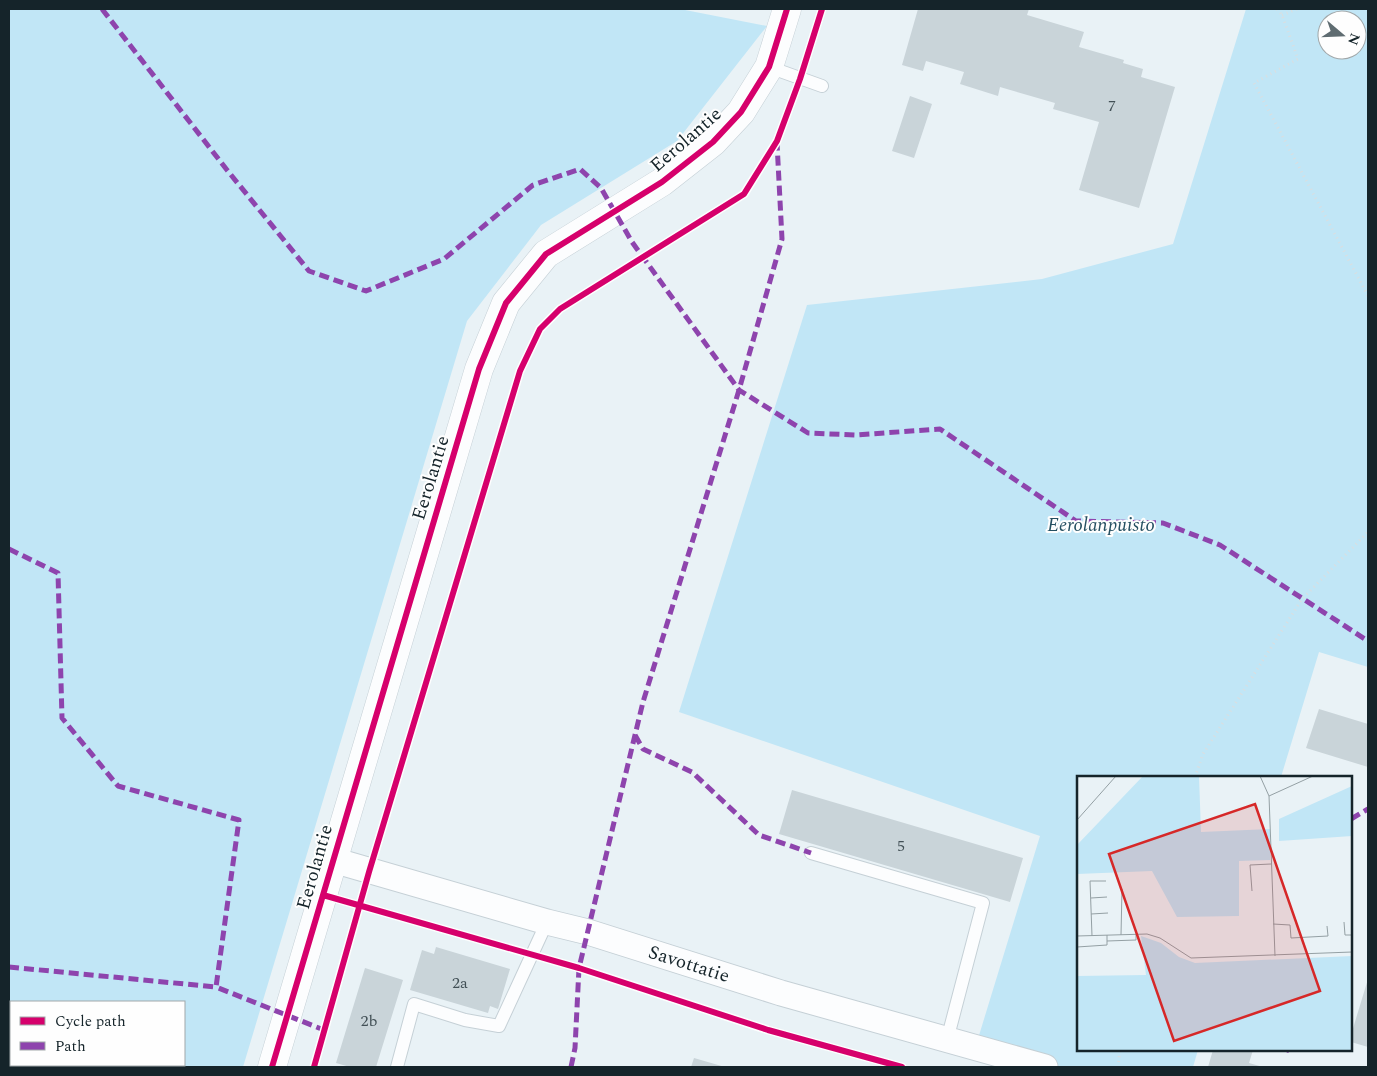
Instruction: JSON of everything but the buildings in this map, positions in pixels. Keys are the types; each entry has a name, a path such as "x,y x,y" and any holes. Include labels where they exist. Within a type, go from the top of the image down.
{"street":[{"name":"Eerolantie","path":"272,1067 479,369 506,303 546,254 662,182 713,142 741,112 769,67 787,9"},
{"name":"Savottatie","path":"333,860 547,922 588,932 781,993 1045,1067"}],"lane":[{"path":"769,67 822,86"},
{"path":"811,853 983,903 947,1040"},
{"path":"396,1067 414,1004 465,1020 499,1026 547,922"}],"path":[{"path":"1277,9 1282,15 1298,59 1254,83 1368,296"},
{"path":"1282,15 1297,9"},
{"path":"1195,776 1203,754 1302,599 1368,532"},
{"path":"1118,1067 1120,1051"}],"green space":[{"path":"9,9 680,9 767,26 677,141 541,225 467,321 243,1067 9,1067"},
{"name":"Eerolanpuisto","path":"1246,9 1368,9 1368,667 1319,652 1281,776 1077,776 1077,1051 1198,1051 1193,1067 1047,1067 977,1042 1040,836 679,712 807,305 1042,279 1173,244"}],"marked path":[{"path":"102,9 227,170 309,271 366,291 444,259 533,185 580,169 601,188 632,242 739,390 808,433 855,435 940,429 1076,521 1163,523 1220,545 1368,641"},
{"path":"571,1067 575,1048 579,968 643,702 739,390 782,239 777,143"},
{"path":"9,549 58,573 62,718 118,786 239,820 216,987 324,1030"},
{"path":"635,735 643,749 692,772 759,835 811,853"},
{"path":"1352,818 1368,809"},
{"path":"9,967 216,987"}],"cycle path":[{"path":"272,1067 479,369 506,303 546,254 662,182 713,142 741,112 769,67 787,9"},
{"path":"314,1067 369,872 520,371 540,329 560,309 744,194 777,141 800,79 822,9"},
{"path":"323,895 579,968 768,1030 902,1067"}]}
